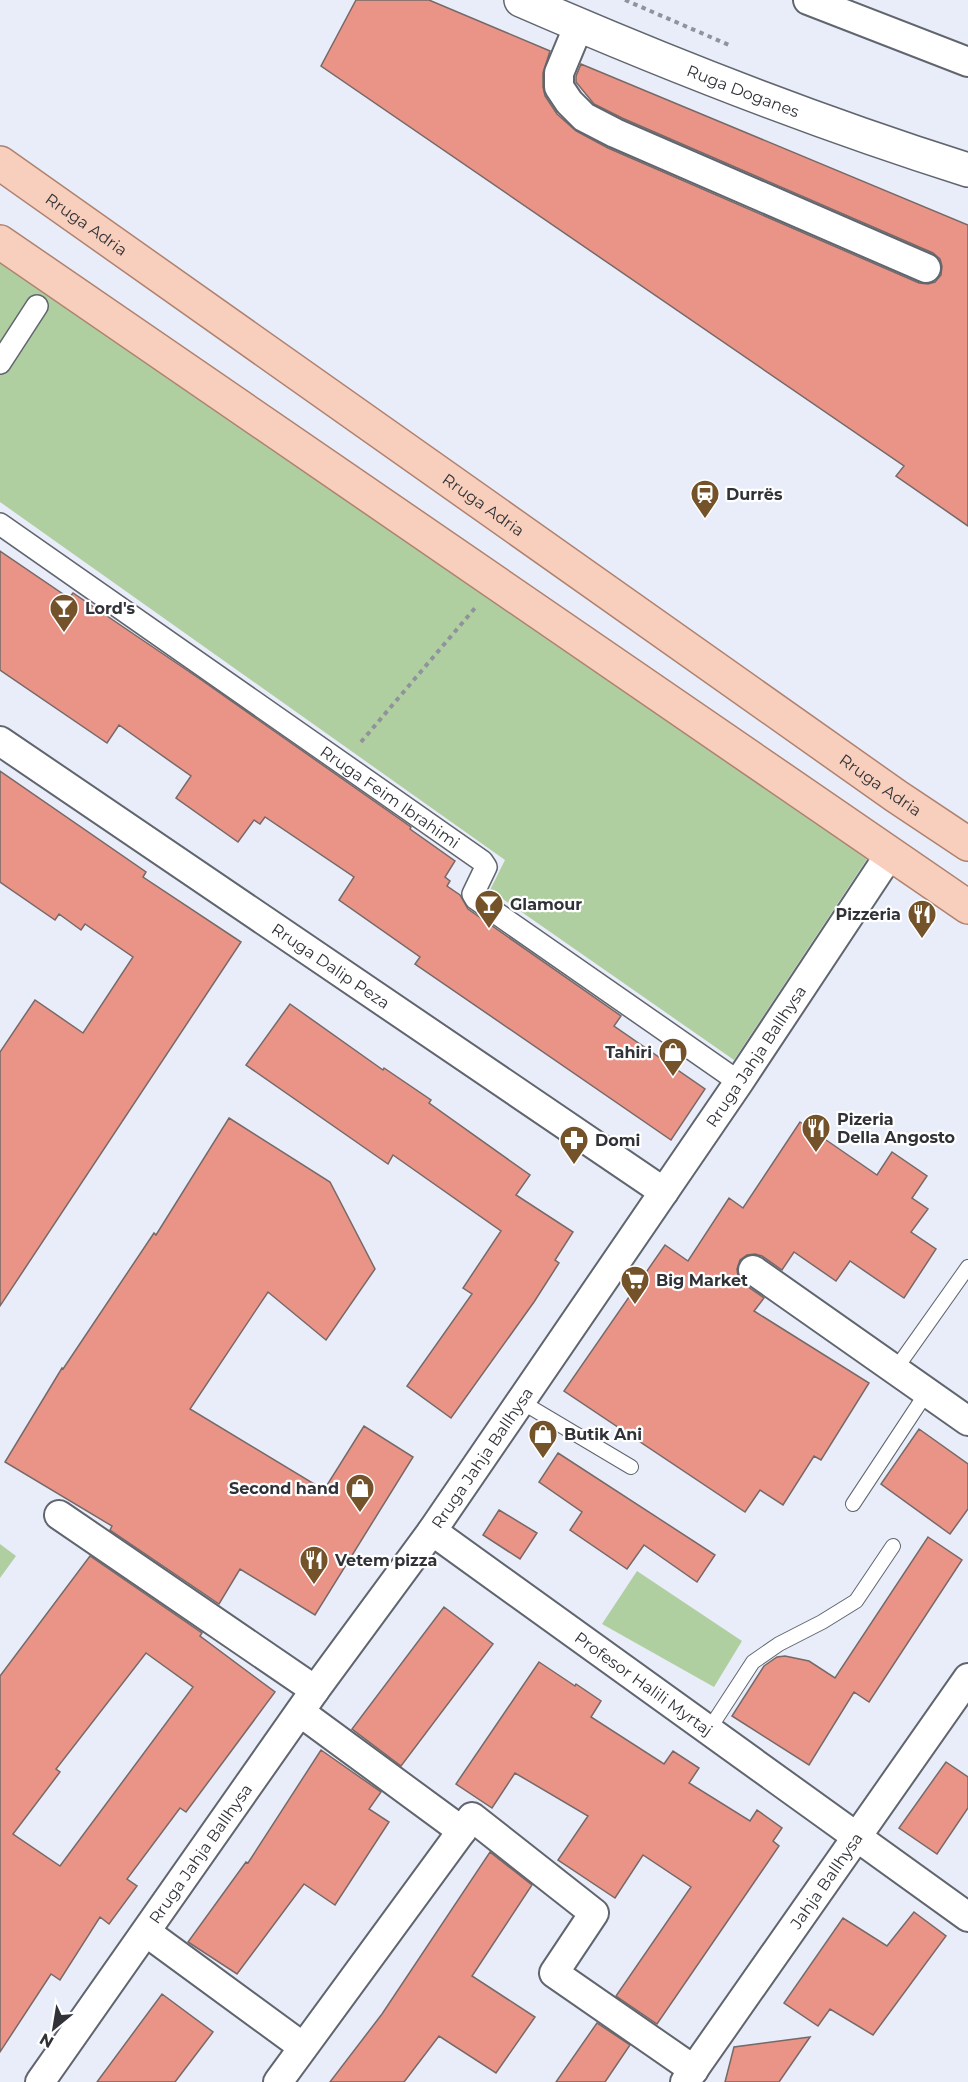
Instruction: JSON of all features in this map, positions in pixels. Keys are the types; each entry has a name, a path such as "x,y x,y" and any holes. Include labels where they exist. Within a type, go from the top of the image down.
{"main road":[{"name":"Ruga Doganes","path":"521,0 705,78 784,108 968,170"},
{"name":"Rruga Adria","path":"0,163 968,844"},
{"path":"0,242 968,907"}],"street":[{"path":"808,0 968,62"},
{"path":"579,25 559,73 559,87 569,102 584,117 615,133 926,268"},
{"path":"0,363 37,306"},
{"name":"Rruga Feim Ibrahimi","path":"0,524 482,861 486,867 473,894 476,899 740,1082"},
{"name":"Rruga Dalip Peza","path":"0,741 664,1192"},
{"name":"Rruga Jahja Ballhysa","path":"40,2082 307,1701 432,1531 740,1082 890,854"},
{"path":"753,1270 968,1421"},
{"path":"59,1515 307,1701 462,1830"},
{"name":"Profesor Halili Myrtaj","path":"432,1531 968,1917"},
{"name":"Jahja Ballhysa","path":"690,2076 968,1678"},
{"path":"278,2082 472,1817 594,1913 554,1973 690,2076"},
{"path":"146,1932 303,2047"}],"lane":[{"path":"895,1370 968,1267"},
{"path":"853,1504 927,1392"},
{"path":"520,1401 631,1467"},
{"path":"708,1731 753,1662 779,1644 856,1601 893,1546"}],"path":[{"path":"343,764 475,608"}],"green space":[{"path":"0,244 869,856 734,1060 490,890 505,860 0,502"},
{"path":"0,1544 16,1556 0,1578"},
{"path":"637,1571 742,1641 714,1687 602,1624"}],"building":[{"path":"356,0 429,0 550,51 543,73 545,96 557,114 576,131 608,148 919,283 935,282 941,275 940,259 933,253 594,104 576,82 581,64 968,225 968,526 896,476 904,466 321,66"},
{"path":"0,551 69,598 73,593 200,679 411,827 410,829 455,861 445,877 450,881 447,886 460,895 468,909 621,1016 614,1026 705,1089 671,1140 415,964 420,957 339,900 354,877 265,817 260,824 254,820 238,842 176,798 191,776 119,725 107,743 0,670"},
{"path":"0,771 146,872 143,877 241,942 0,1306 0,1052 35,1000 83,1033 133,957 85,924 81,930 59,914 55,920 0,882"},
{"path":"290,1004 383,1070 384,1068 431,1100 429,1103 530,1175 516,1195 573,1232 555,1260 559,1263 534,1302 451,1418 407,1386 472,1294 463,1288 501,1231 393,1155 388,1164 246,1065"},
{"path":"229,1118 330,1182 375,1269 326,1340 268,1292 190,1409 324,1490 364,1426 413,1457 315,1615 240,1569 219,1604 110,1530 112,1526 5,1462 62,1368 154,1233 156,1235"},
{"path":"800,1122 877,1175 892,1152 927,1176 912,1198 928,1209 911,1232 936,1249 904,1298 850,1261 836,1281 794,1252 782,1270 762,1256 755,1254 747,1255 740,1260 737,1269 738,1277 764,1298 754,1311 869,1383 821,1460 814,1456 783,1505 760,1490 745,1512 564,1391 665,1245 688,1261 729,1198 743,1208"},
{"path":"919,1429 968,1464 968,1509 950,1534 881,1484"},
{"path":"558,1453 715,1555 697,1582 644,1545 627,1569 570,1530 582,1512 539,1482"},
{"path":"499,1510 537,1533 520,1559 483,1535"},
{"path":"928,1537 962,1560 869,1702 854,1692 809,1765 732,1716 764,1666 777,1657 785,1656 809,1661 835,1678"},
{"path":"90,1556 202,1633 200,1636 275,1692 186,1812 180,1808 127,1879 137,1886 109,1924 100,1917 60,1980 51,1974 0,2052 0,1676","holes":["146,1653 193,1687 60,1866 13,1834 60,1772 56,1769"]},
{"path":"444,1607 493,1644 401,1766 352,1729"},
{"path":"539,1662 601,1701 591,1717 664,1764 673,1751 699,1768 689,1783 750,1821 757,1810 782,1828 773,1841 779,1846 657,2024 616,1996 691,1887 643,1855 615,1898 558,1860 588,1816 515,1773 492,1808 456,1784"},
{"path":"321,1750 381,1792 369,1809 389,1822 335,1905 304,1884 237,1974 188,1942 246,1862 248,1863"},
{"path":"946,1762 968,1777 968,1808 937,1854 899,1828"},
{"path":"490,1852 532,1885 472,1976 535,2017 496,2073 439,2036 404,2082 330,2082 382,2014"},
{"path":"914,1912 946,1936 873,2035 830,2009 818,2026 784,2003 843,1918 887,1946"},
{"path":"162,1994 213,2032 175,2082 97,2082"},
{"path":"597,2023 630,2045 605,2082 556,2082"},
{"path":"810,2037 779,2082 725,2082 734,2047"}],"place":[{"name":"Durrës","path":"705,520"},
{"name":"Lord's","path":"64,634"},
{"name":"Glamour","path":"489,930"},
{"name":"Pizzeria","path":"922,940"},
{"name":"Tahiri","path":"673,1078"},
{"name":"Pizeria Della Angosto","path":"816,1154"},
{"name":"Domi","path":"574,1166"},
{"name":"Big Market","path":"635,1306"},
{"name":"Butik Ani","path":"543,1460"},
{"name":"Second hand","path":"360,1514"},
{"name":"Vetem pizza","path":"314,1586"}]}
